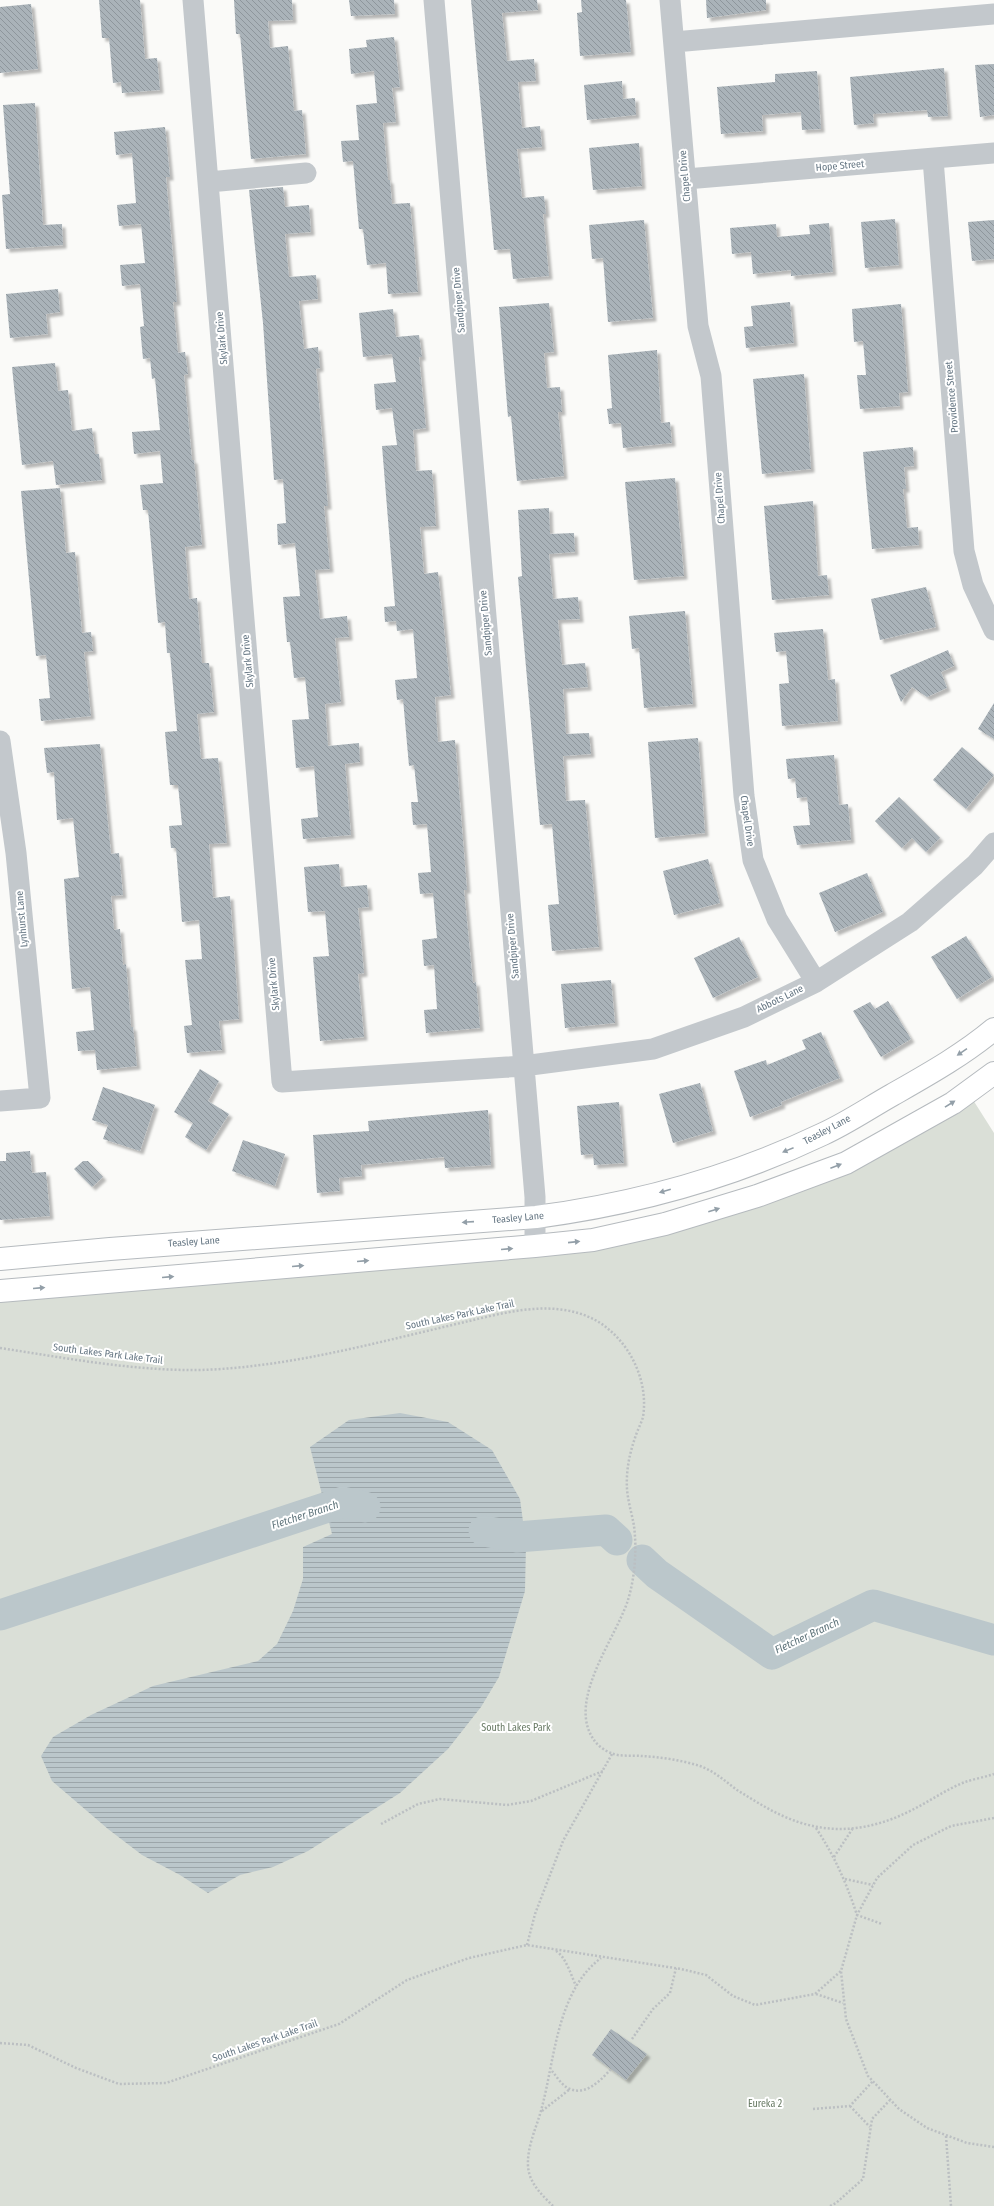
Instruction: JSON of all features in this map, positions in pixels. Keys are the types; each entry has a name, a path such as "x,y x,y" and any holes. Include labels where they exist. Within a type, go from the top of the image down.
{"main road":[{"name":"Teasley Lane","path":"0,1259 110,1249 536,1217 577,1212 642,1198 728,1174 793,1148 825,1133 936,1070 994,1030"},
{"path":"0,1291 593,1240 665,1224 757,1196 838,1165 883,1143 953,1103 994,1073"}],"street":[{"name":"Skylark Drive","path":"193,0 282,1082 523,1066"},
{"name":"Sandpiper Drive","path":"434,0 536,1217 535,1246"},
{"name":"Chapel Drive","path":"670,0 698,326 711,376 744,796 753,860 777,919 816,982"},
{"path":"674,42 994,14"},
{"name":"Hope Street","path":"686,179 994,153"},
{"name":"Providence Street","path":"932,159 964,551 973,585 994,630"},
{"path":"209,182 306,172"},
{"name":"Lynhurst Lane","path":"0,741 8,854 40,1098 0,1101"},
{"name":"Abbots Lane","path":"523,1066 654,1050 744,1017 816,982 910,922 975,865 994,843"}],"path":[{"name":"South Lakes Park Lake Trail","path":"0,1348 145,1368 203,1370 309,1358 506,1312 542,1308 578,1314 596,1321 610,1331 633,1358 638,1370 643,1406 642,1420 630,1453 627,1472 627,1492 634,1531 634,1576 628,1601 592,1681 588,1695 586,1715 588,1729 595,1743 612,1754 660,1758 698,1765 715,1773 766,1808 816,1828 833,1830 853,1828 895,1818 965,1782 994,1774"},
{"path":"527,1946 535,1914 563,1841 612,1754"},
{"path":"381,1824 418,1804 440,1799 506,1805 532,1801 603,1771"},
{"path":"994,1818 951,1826 913,1845 877,1878 857,1915 842,1971 843,2003 854,2044 868,2076 899,2109 927,2128 967,2143 994,2147"},
{"path":"816,1828 834,1857 845,1879 857,1915"},
{"path":"834,1857 853,1828"},
{"path":"845,1879 873,1885"},
{"path":"857,1915 882,1924"},
{"name":"South Lakes Park Lake Trail","path":"0,2043 28,2045 76,2068 119,2084 166,2083 339,2024 407,1980 469,1958 527,1946 676,1968 706,1975 733,1996 754,2005 815,1994"},
{"path":"554,1950 560,1954 576,1986"},
{"path":"553,2206 537,2191 528,2167 531,2138 541,2111 552,2071 553,2051 565,2012 576,1986 590,1966 601,1957"},
{"path":"632,2039 653,2009 670,1993 676,1968"},
{"path":"815,1994 842,1971"},
{"path":"815,1994 843,2003"},
{"path":"552,2071 570,2089 577,2090 594,2086 611,2069"},
{"path":"813,2109 850,2106 873,2081"},
{"path":"541,2111 570,2089"},
{"path":"830,2206 836,2203 863,2179 872,2119 890,2100"},
{"path":"850,2106 870,2127"},
{"path":"946,2136 951,2206"}],"green space":[{"name":"South Lakes Park","path":"968,1092 994,1133 994,2206 0,2206 0,1294 535,1246 703,1214 846,1163"}],"shaded area":[{"path":"400,1413 448,1422 492,1450 520,1499 526,1544 525,1591 499,1677 481,1707 448,1749 400,1793 308,1851 273,1867 240,1875 208,1893 180,1875 142,1855 108,1829 52,1781 41,1756 53,1737 91,1715 153,1686 258,1661 277,1644 293,1611 303,1579 303,1547 332,1534 310,1447 349,1420"}],"building":[{"path":"99,0 140,0 145,59 157,58 160,90 122,93 121,82 113,83 109,38 102,38"},
{"path":"234,0 292,0 293,20 268,21 270,48 288,46 294,111 302,110 306,154 251,159 240,34 236,34"},
{"path":"349,0 394,0 395,14 351,16"},
{"path":"471,0 537,0 538,10 502,13 507,61 534,59 536,81 518,82 522,128 540,126 542,147 517,149 522,198 544,196 546,214 543,214 549,276 513,279 510,249 494,250"},
{"path":"581,0 626,0 631,52 580,56 577,13 582,12"},
{"path":"706,0 766,0 766,10 707,18"},
{"path":"31,4 38,69 0,73 0,7"},
{"path":"394,37 400,87 392,88 396,122 383,123 388,180 390,180 392,204 410,203 418,292 388,294 386,263 367,265 363,229 359,229 353,161 343,162 341,141 359,140 356,105 377,103 374,71 351,74 349,49 367,47 366,40"},
{"path":"994,64 994,115 980,117 975,65"},
{"path":"944,68 948,116 928,117 927,110 873,114 874,123 854,125 850,77"},
{"path":"817,71 821,129 802,130 801,112 762,115 763,131 721,134 717,87 775,82 775,74"},
{"path":"622,81 623,99 635,98 636,115 587,120 584,85"},
{"path":"35,103 43,225 62,224 63,245 6,249 2,195 10,194 3,105"},
{"path":"165,127 170,177 166,177 177,302 173,302 178,353 185,352 188,374 184,375 202,545 185,547 189,599 197,598 202,663 209,663 214,712 197,714 201,759 218,758 227,843 209,844 213,898 230,896 239,1019 219,1021 222,1050 187,1053 184,1026 192,1025 185,960 202,959 199,920 182,922 176,848 171,848 169,826 182,825 178,785 170,785 165,732 177,731 170,653 167,653 165,622 158,623 148,510 143,510 140,485 163,483 160,451 134,454 132,432 160,430 155,378 152,379 150,358 143,359 140,327 144,326 140,284 122,286 120,265 145,263 141,224 119,226 117,205 136,203 132,153 116,155 114,132"},
{"path":"639,143 642,186 593,190 589,148"},
{"path":"283,187 285,207 309,205 311,232 285,234 289,277 316,275 318,299 299,301 304,349 318,347 320,368 316,369 328,506 324,506 330,569 315,570 320,619 347,616 349,637 335,638 341,702 325,704 328,746 359,743 360,762 345,764 351,835 303,839 301,819 318,817 314,766 296,768 292,720 309,719 305,677 294,678 290,642 287,642 283,597 300,596 295,543 278,545 277,524 286,523 283,479 274,480 263,323 249,190"},
{"path":"895,219 899,265 865,268 861,222"},
{"path":"644,220 653,318 608,322 603,258 592,259 589,225"},
{"path":"994,220 994,259 972,261 968,222"},
{"path":"829,223 833,272 791,276 791,270 753,274 751,252 732,254 730,228 776,224 777,237 810,234 809,225"},
{"path":"58,289 60,312 46,314 48,334 10,338 6,294"},
{"path":"790,302 794,343 746,348 744,327 753,326 751,306"},
{"path":"549,303 554,352 544,353 547,388 560,387 562,412 558,412 564,476 517,481 511,416 508,417 499,307"},
{"path":"901,304 908,392 899,393 900,406 860,409 857,375 866,375 863,341 854,342 852,309"},
{"path":"393,309 396,337 419,335 422,357 419,357 426,428 413,430 416,471 432,470 436,526 420,527 424,574 438,572 451,695 435,697 438,742 455,740 467,890 464,890 473,983 476,982 480,1028 426,1033 424,1010 437,1009 434,965 424,966 422,940 437,938 433,893 420,894 418,873 431,872 427,824 413,825 411,802 418,802 414,765 409,766 403,699 397,700 395,680 417,678 413,629 397,631 396,621 385,622 384,607 395,606 382,446 397,445 392,408 376,410 374,384 396,382 392,354 363,357 359,313"},
{"path":"657,350 661,423 670,422 672,443 623,448 621,423 609,424 607,409 612,408 608,355"},
{"path":"55,363 58,391 68,390 72,431 92,428 95,454 99,454 102,480 56,485 53,461 22,465 12,367"},
{"path":"804,374 811,469 762,474 753,379"},
{"path":"913,447 914,466 904,467 906,489 903,489 907,528 918,527 919,545 872,549 863,452"},
{"path":"675,478 684,576 634,580 625,482"},
{"path":"60,488 66,553 75,552 82,633 91,632 93,651 84,652 91,716 41,721 39,699 50,698 46,655 36,656 21,491"},
{"path":"813,501 818,576 827,575 829,595 772,600 764,506"},
{"path":"549,508 550,534 574,533 575,552 549,554 553,599 578,597 580,619 558,620 562,665 585,663 588,687 563,689 566,734 589,733 591,754 563,756 566,801 585,800 599,947 552,951 548,905 559,904 552,824 540,825 518,577 522,576 518,510"},
{"path":"926,587 936,627 880,640 871,599"},
{"path":"685,611 693,704 644,708 639,648 632,649 629,616"},
{"path":"823,629 828,680 835,679 838,721 782,726 779,684 789,683 786,651 776,652 774,633"},
{"path":"948,650 954,666 941,672 947,688 927,697 912,687 901,702 890,675"},
{"path":"994,703 994,739 978,729"},
{"path":"698,738 705,833 655,838 648,742"},
{"path":"100,744 111,854 119,853 123,895 111,896 114,930 120,929 123,965 126,964 131,1027 133,1027 137,1066 97,1070 95,1050 78,1051 76,1032 94,1030 90,987 72,989 64,879 79,877 73,818 57,820 54,772 47,773 44,748"},
{"path":"962,747 994,775 966,809 933,780"},
{"path":"834,755 839,805 848,804 851,840 797,845 793,826 810,825 807,797 797,798 795,778 788,779 786,759"},
{"path":"899,797 940,838 926,852 912,838 902,848 875,821"},
{"path":"708,859 720,903 674,915 663,871"},
{"path":"339,864 341,887 367,885 369,907 358,908 364,973 358,974 364,1037 320,1041 313,957 329,956 325,911 308,912 304,867"},
{"path":"867,873 883,912 835,932 819,893"},
{"path":"966,936 992,977 957,999 931,957"},
{"path":"739,937 758,977 713,998 694,958"},
{"path":"611,980 615,1023 565,1028 561,984"},
{"path":"888,1001 911,1039 881,1057 853,1011 870,1002 875,1009"},
{"path":"821,1032 840,1078 781,1102 782,1105 750,1117 734,1071 766,1060 767,1065 806,1049 802,1040"},
{"path":"200,1069 219,1081 208,1101 229,1114 206,1150 185,1137 193,1123 174,1112"},
{"path":"700,1083 713,1131 673,1143 659,1094"},
{"path":"103,1087 155,1105 140,1151 103,1139 108,1125 92,1120"},
{"path":"619,1102 624,1163 594,1165 593,1154 581,1155 577,1106"},
{"path":"488,1110 491,1165 445,1168 444,1157 361,1165 362,1176 339,1178 340,1191 317,1193 313,1135 369,1131 368,1121"},
{"path":"243,1140 285,1154 275,1186 232,1171"},
{"path":"30,1151 32,1173 46,1172 50,1216 0,1220 0,1161 6,1161 6,1153"},
{"path":"83,1161 88,1161 103,1177 92,1187 74,1169"},
{"path":"611,2029 647,2054 626,2080 592,2055"}],"waterway":[{"name":"Fletcher Branch","path":"0,1615 343,1502 365,1507"},
{"name":"Fletcher Branch","path":"484,1531 517,1537 606,1530 617,1540"},
{"name":"Fletcher Branch","path":"642,1560 657,1574 772,1654 873,1605 994,1640"}],"park label":[{"name":"Eureka 2","path":"765,2104"}]}
